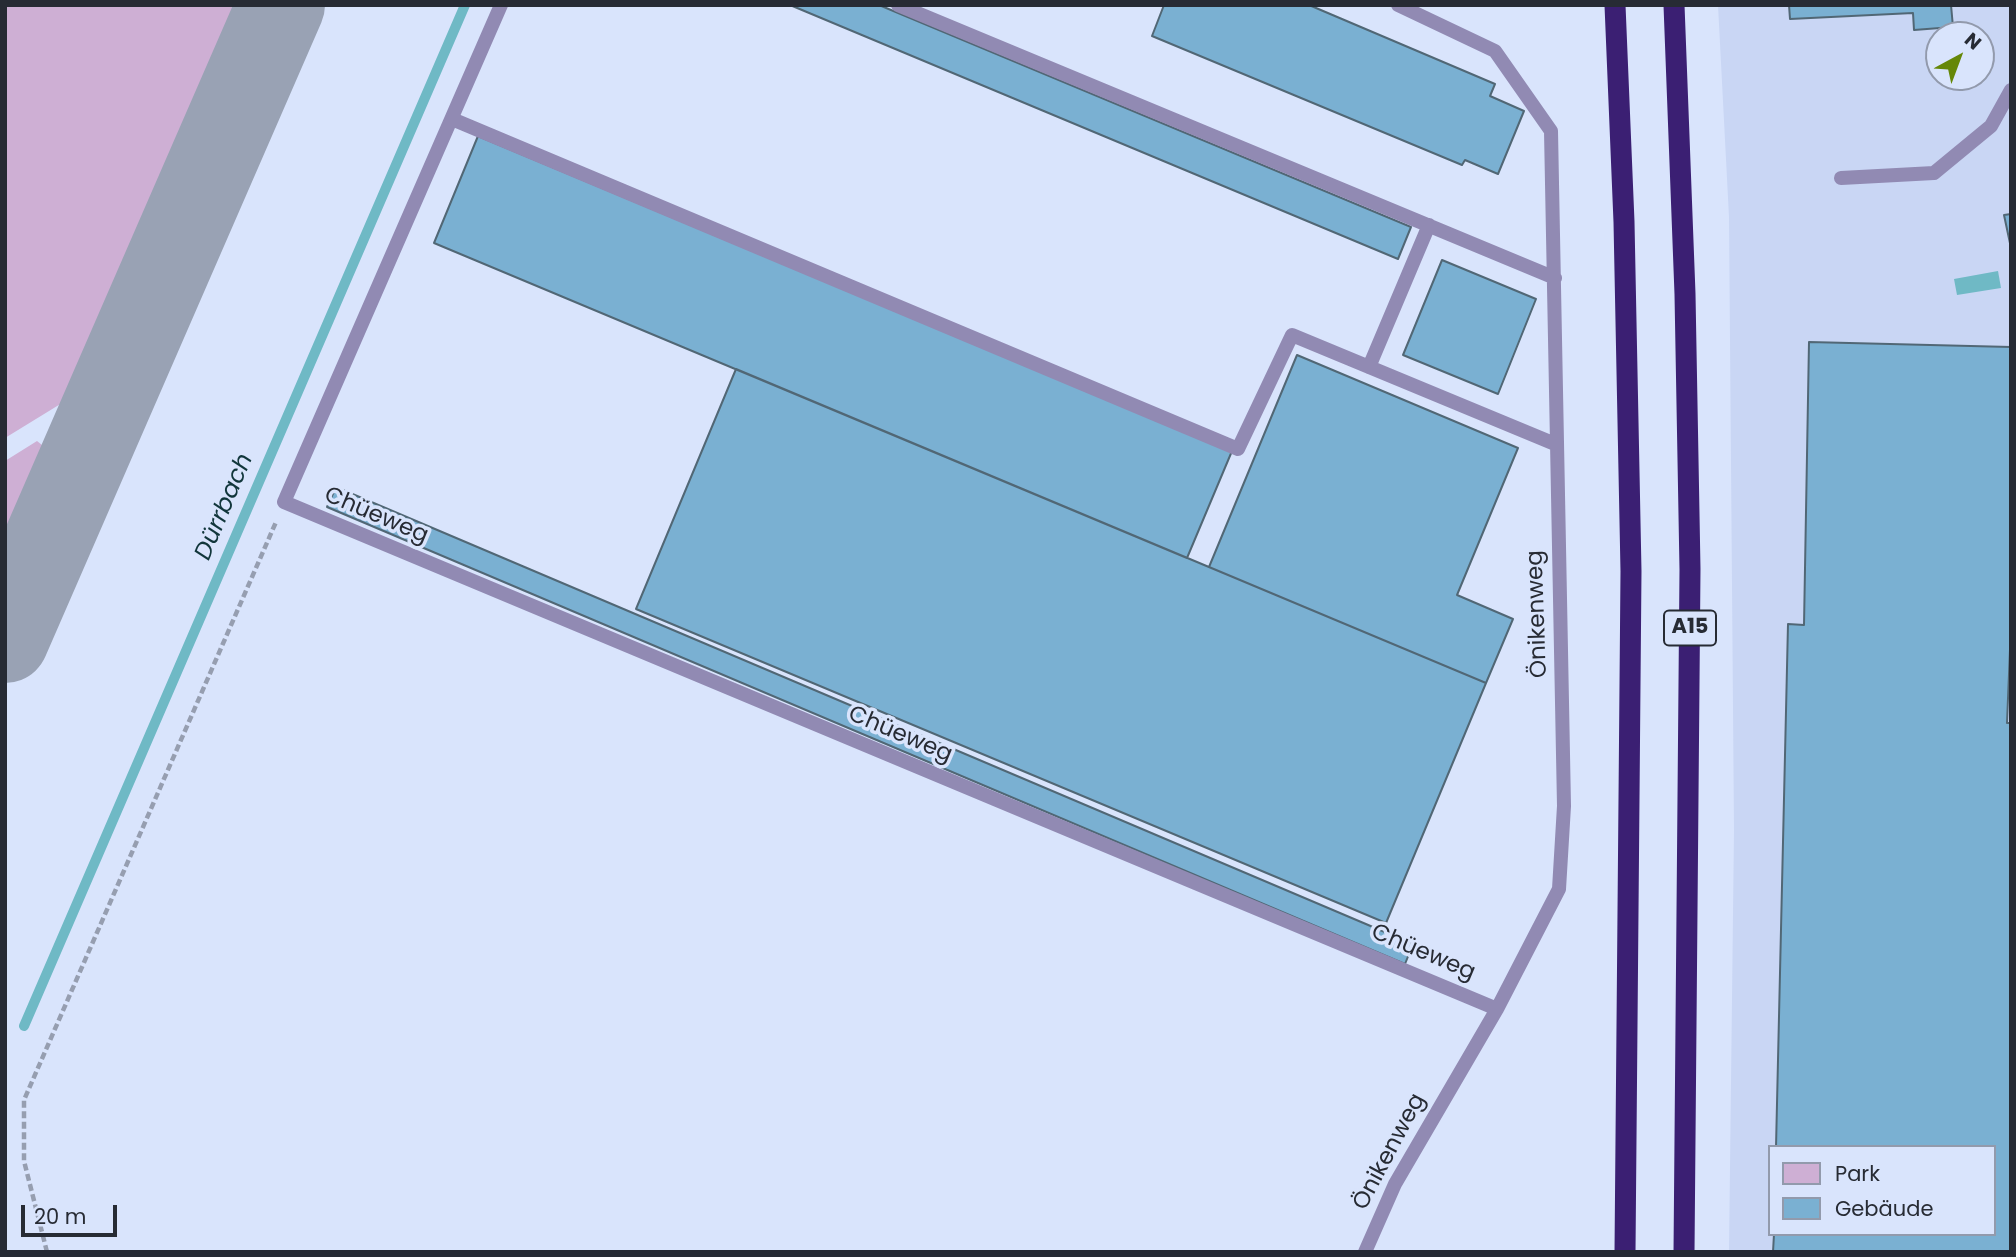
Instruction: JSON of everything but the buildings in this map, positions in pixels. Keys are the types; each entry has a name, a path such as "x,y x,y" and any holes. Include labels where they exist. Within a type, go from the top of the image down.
{"highway":[{"name":"A15","path":"1615,5 1624,222 1631,570 1625,1252"},
{"name":"A15","path":"1674,5 1685,294 1690,569 1684,1252"}],"lane":[{"name":"Chüeweg","path":"501,5 284,502 1497,1009"},
{"path":"898,5 1555,278"},
{"name":"Önikenweg","path":"1365,1252 1395,1184 1497,1009 1559,889 1564,806 1551,131 1495,51 1398,5"},
{"path":"1841,178 1934,173 1991,126 2011,90"},
{"path":"452,119 1238,449 1292,335 1555,444"},
{"path":"1369,367 1429,225"}],"path":[{"path":"47,1252 24,1161 24,1100 284,502"}],"shaded area":[{"path":"1718,5 2011,5 2011,1252 1729,1252 1734,830 1729,217"},
{"path":"1998,271 2001,288 1957,295 1954,279"}],"green space":[{"path":"5,5 257,5 93,384 5,438"},
{"path":"37,441 57,457 5,577 5,461"}],"waterway":[{"name":"Dürrbach","path":"24,1026 465,5"}],"taxiway":[{"path":"5,639 281,5"}]}
